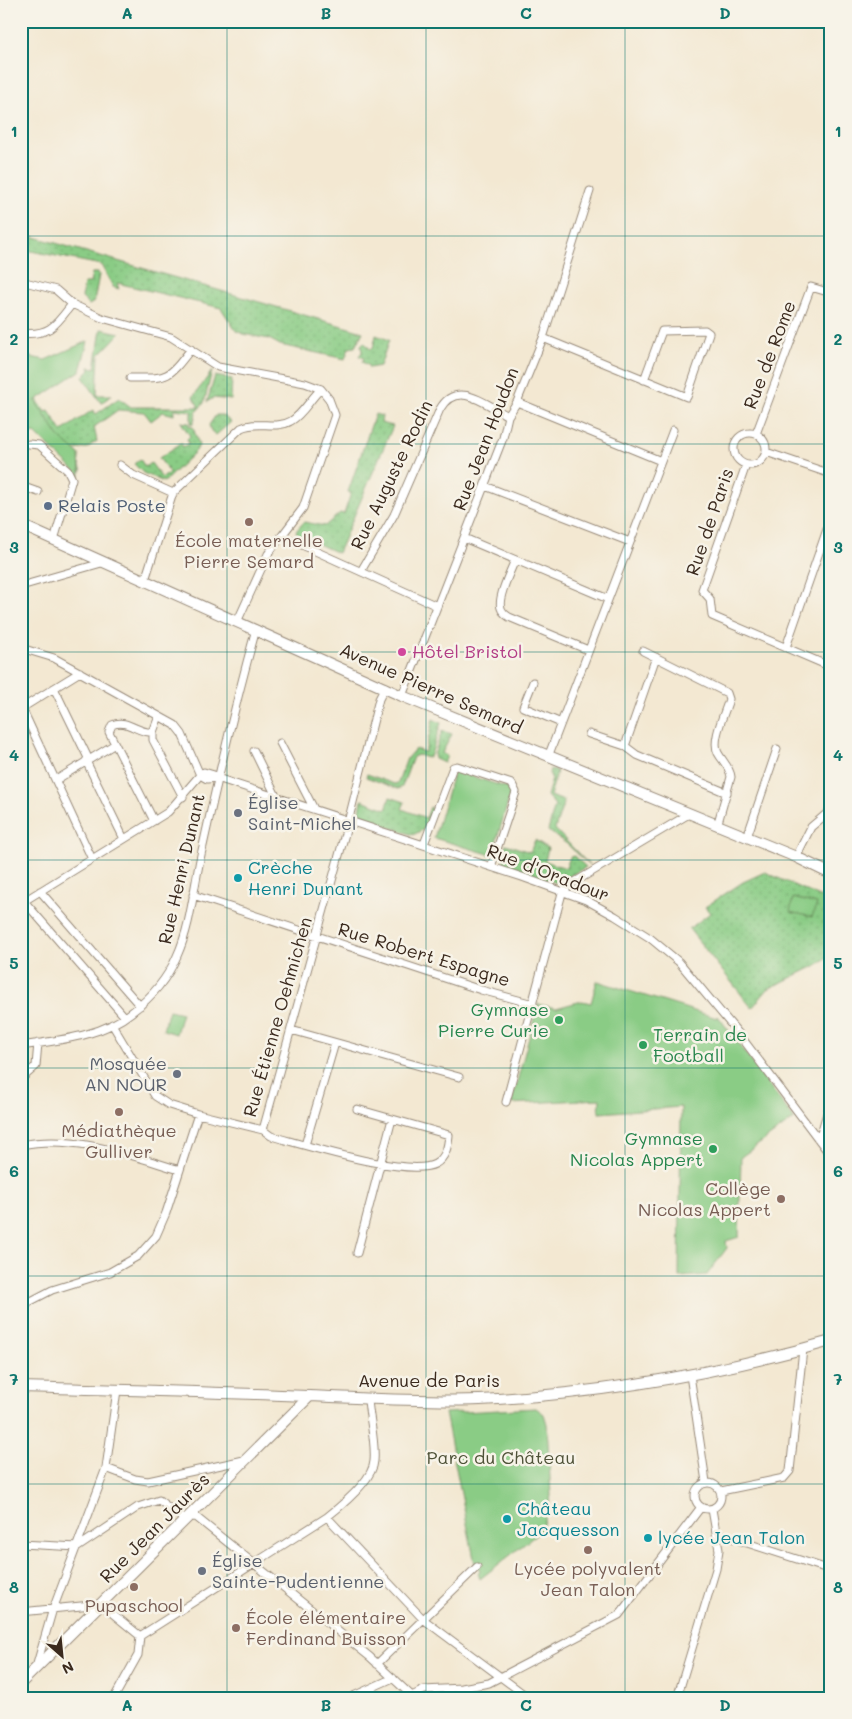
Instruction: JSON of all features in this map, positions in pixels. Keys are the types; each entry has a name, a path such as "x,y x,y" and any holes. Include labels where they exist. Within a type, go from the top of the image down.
{"main road":[{"name":"Avenue Pierre Semard","path":"21,525 238,620 402,696 796,857 831,874"},
{"name":"Avenue de Paris","path":"21,1387 368,1399 451,1400 517,1397 602,1389 690,1375 831,1341"},
{"name":"Rue Jean Jaurès","path":"21,1683 192,1517 310,1396"}],"street":[{"name":"Rue Jean Houdon","path":"402,696 503,438 508,416 517,402 543,338 590,191"},
{"path":"21,282 56,290 72,304 102,318 171,337 218,367 305,383 321,389 329,399 335,415 304,508 268,554 238,620"},
{"name":"Rue de Rome","path":"756,434 811,286 831,293"},
{"path":"21,333 45,333 58,322 72,304"},
{"path":"543,338 644,380 687,397 710,333 705,330 662,331 644,380"},
{"path":"130,378 164,378 172,374 191,349"},
{"path":"145,580 173,493 241,428 248,424 282,425 290,422 321,389"},
{"name":"Rue Auguste Rodin","path":"361,571 394,515 440,409 447,399 456,394 470,395 508,416"},
{"path":"517,402 661,460"},
{"path":"548,757 673,430"},
{"path":"745,434 756,434 764,441 766,452 759,462 746,465 735,455 736,442 745,434"},
{"path":"29,444 39,445 68,471 72,480 54,540"},
{"path":"766,452 831,474"},
{"path":"120,465 132,475 173,493"},
{"name":"Rue de Paris","path":"746,465 702,590 710,599 712,616 786,647"},
{"path":"21,486 38,492"},
{"path":"484,486 630,542"},
{"path":"831,518 786,647 831,667"},
{"path":"282,536 437,606"},
{"path":"464,538 608,599"},
{"path":"515,560 500,600 500,608 504,613 509,617 588,650"},
{"path":"21,586 105,562"},
{"name":"Rue Henri Dunant","path":"21,1046 88,1034 112,1024 140,1006 162,983 174,964 183,940 217,778 256,629"},
{"path":"21,648 54,658 174,725 182,734 200,775 183,797 168,812 23,902 125,1017"},
{"path":"643,651 727,692 729,700 716,742 717,751 730,770 731,777 717,826"},
{"path":"625,746 656,657"},
{"path":"80,672 22,707 92,859"},
{"path":"532,682 523,707 561,723"},
{"name":"Rue Étienne Oehmichen","path":"112,1024 155,1096 169,1105 263,1130 348,822 379,699 385,687"},
{"path":"54,688 124,839"},
{"path":"159,716 153,732 153,740 183,797"},
{"path":"153,732 144,733 131,725 118,722 112,725 109,732 154,821"},
{"path":"589,734 625,746 637,756 727,793"},
{"path":"280,743 314,809"},
{"path":"56,780 115,744"},
{"path":"747,837 778,749"},
{"path":"254,751 277,798"},
{"path":"424,844 453,768 457,766 512,784 516,792 491,867"},
{"name":"Rue d'Oradour","path":"200,775 207,779 217,778 348,822 424,844 586,900 615,916 650,938 680,962 739,1034 831,1156"},
{"path":"796,857 811,827 831,810"},
{"path":"506,1102 562,893 568,886 688,814"},
{"path":"40,891 140,1006"},
{"name":"Rue Robert Espagne","path":"193,895 316,937 533,1004"},
{"path":"291,1030 335,1044 459,1077"},
{"path":"21,1079 36,1066 38,1043"},
{"path":"305,1145 335,1044"},
{"path":"819,1140 831,1100"},
{"path":"263,1130 271,1136 305,1145 380,1163 420,1168 429,1167 442,1158 447,1150 449,1134 357,1110"},
{"path":"21,1313 29,1302 52,1290 110,1272 138,1256 156,1236 166,1213 198,1114"},
{"path":"357,1253 392,1119"},
{"path":"21,1145 58,1140 97,1148 180,1170"},
{"path":"721,1491 784,1478 790,1471 803,1349"},
{"path":"690,1375 706,1482"},
{"path":"36,1668 54,1609 106,1468 117,1390"},
{"path":"140,1636 328,1517 348,1500 371,1472 374,1462 368,1399"},
{"path":"106,1468 135,1479 148,1481 246,1460"},
{"path":"706,1482 715,1484 721,1491 721,1500 712,1509 701,1507 696,1501 695,1493 699,1486 706,1482"},
{"path":"21,1544 78,1546 138,1507 159,1500 182,1518 192,1517 254,1564 377,1664 413,1697 424,1690 483,1685 504,1677 619,1615 701,1507"},
{"path":"677,1698 716,1569 719,1550 712,1509"},
{"path":"328,1517 423,1619 504,1677 529,1698"},
{"path":"716,1533 831,1570"},
{"path":"377,1664 477,1567"},
{"path":"21,1612 101,1604 140,1636"},
{"path":"114,1698 138,1655 140,1636"},
{"path":"349,1698 393,1678"}],"green space":[{"path":"21,233 363,332 355,347 349,348 345,359 280,345 269,339 236,331 221,308 117,283 119,289 113,287 101,265 21,249"},
{"path":"92,273 98,273 99,275 94,302 89,305 82,298 84,283 90,283"},
{"path":"101,329 120,333 99,355 97,395 112,395 101,403 83,377 90,370 89,367 95,368"},
{"path":"376,335 389,340 380,366 369,368 368,365 362,362 364,358 359,356 362,352 361,345 364,342 370,349 373,348"},
{"path":"88,341 80,371 35,401 59,437 79,454 80,476 35,433 21,437 21,355 45,360"},
{"path":"212,371 204,403 197,411 193,424 191,424 191,411 174,409 174,415 163,412 151,421 144,412 118,410 94,427 97,441 87,448 74,450 82,471 77,472 21,417 21,401 36,398 45,412 49,411 62,431 93,410 96,414 119,398 131,407 199,407 193,397"},
{"path":"215,376 232,379 231,400 213,398 207,402"},
{"path":"375,414 382,416 381,423 393,426 338,553 298,535 296,531 304,522 325,526 340,513 344,514 351,493 348,492"},
{"path":"216,415 222,415 231,422 216,435 211,431 209,425"},
{"path":"181,422 189,423 189,426 193,427 199,445 196,451 164,482 143,473 134,464 140,459 145,467 151,463 162,478 170,473 159,458 181,443 183,447 189,443 187,439 190,436"},
{"path":"433,719 441,723 431,755 427,758 418,755 413,757 402,787 398,789 366,777 367,774 394,784 398,783 407,758 415,749 425,752"},
{"path":"442,731 452,734 442,753 447,756 444,763 435,759 434,755"},
{"path":"550,769 557,771 550,796 564,801 555,829 589,865 567,844 548,831 555,805 547,796 552,779 549,773"},
{"path":"454,771 512,789 492,855 434,838"},
{"path":"390,797 405,802 402,809 426,818 430,807 432,808 426,828 413,835 359,817 362,800 386,809"},
{"path":"535,840 548,848 545,861 566,868 570,857 574,856 586,867 557,883 511,868 504,861 502,854 506,844 530,852"},
{"path":"765,872 831,902 831,954 819,964 768,989 752,1008 689,929 710,913 705,907 743,882"},
{"path":"793,898 817,904 812,917 790,912"},
{"path":"597,981 717,1018 718,1016 794,1119 741,1157 739,1237 726,1241 727,1248 707,1275 679,1277 681,1107 599,1113 600,1099 511,1104 538,1004 556,1008 582,1001 591,1003"},
{"path":"169,1010 182,1013 176,1034 163,1030"},
{"name":"Parc du Château","path":"536,1408 544,1414 547,1424 551,1496 541,1531 480,1579 478,1573 480,1570 475,1564 445,1413"}],"place":[{"name":"Relais Poste","path":"48,506"},
{"name":"École maternelle Pierre Semard","path":"249,522"},
{"name":"Hôtel Bristol","path":"402,652"},
{"name":"Église Saint-Michel","path":"238,813"},
{"name":"Crèche Henri Dunant","path":"238,878"},
{"name":"Gymnase Pierre Curie","path":"559,1020"},
{"name":"Terrain de Football","path":"643,1045"},
{"name":"Mosquée AN NOUR","path":"177,1074"},
{"name":"Médiathèque Gulliver","path":"119,1112"},
{"name":"Gymnase Nicolas Appert","path":"713,1149"},
{"name":"Collège Nicolas Appert","path":"781,1199"},
{"name":"Château Jacquesson","path":"507,1519"},
{"name":"lycée Jean Talon","path":"648,1538"},
{"name":"Lycée polyvalent Jean Talon","path":"588,1550"},
{"name":"Église Sainte-Pudentienne","path":"202,1571"},
{"name":"Pupaschool","path":"134,1587"},
{"name":"École élémentaire Ferdinand Buisson","path":"236,1628"}]}
